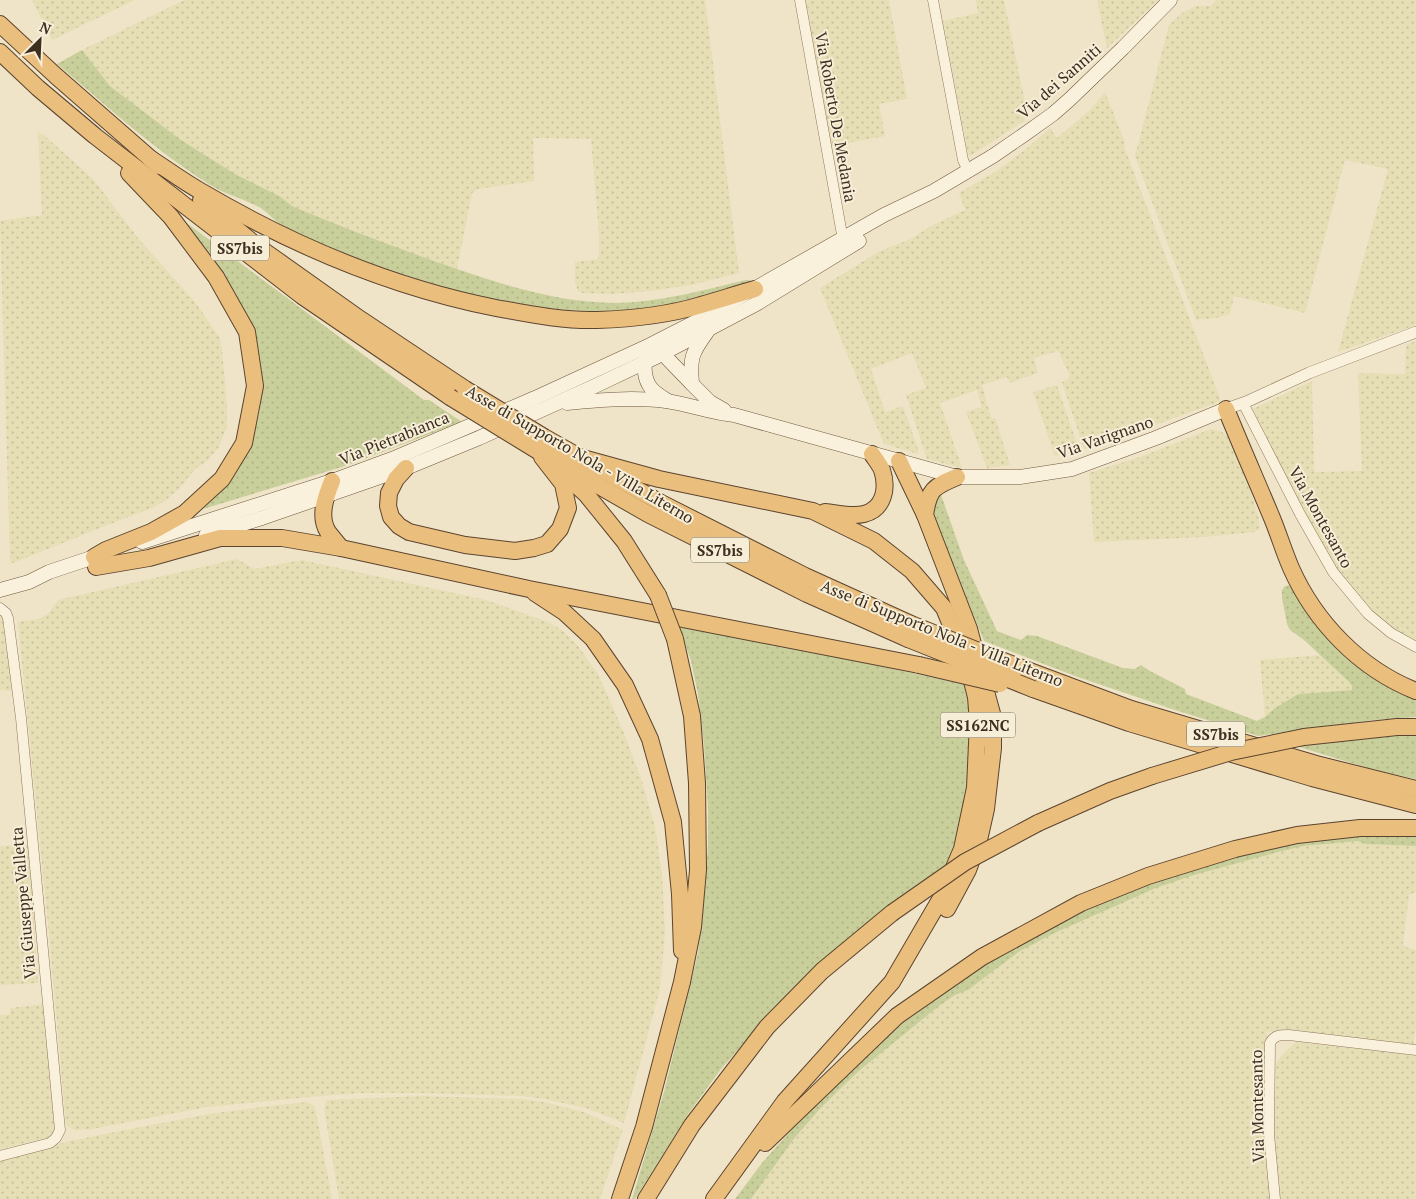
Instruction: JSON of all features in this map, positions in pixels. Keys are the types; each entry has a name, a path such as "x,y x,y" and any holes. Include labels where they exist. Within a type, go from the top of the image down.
{"highway":[{"name":"Asse di Supporto Nola - Villa Literno","path":"0,24 151,159 257,246 360,319 465,389 541,444 648,514 806,594 1019,667 1131,709 1316,764 1416,789"},
{"name":"Asse di Supporto Nola - Villa Literno","path":"1,53 38,88 95,136 302,296 450,398 541,444 579,457 663,504 910,631 1033,689 1129,723 1312,778 1416,805"},
{"path":"95,136 171,217 216,277 247,332 255,386 244,443 222,479 185,513 151,532 106,550 95,562"},
{"path":"151,159 201,192 299,244 347,264 417,289 462,301 538,316 596,320 655,315 700,306 756,289"},
{"path":"1226,410 1291,569 1309,602 1341,642 1370,667 1403,686 1416,691"},
{"path":"406,468 396,480 389,493 388,506 391,517 399,526 409,532 465,545 515,551 534,548 547,544 560,529 568,508 563,484 541,444"},
{"path":"541,444 586,494 624,541 658,595 676,639 692,716 697,783 698,870 693,927 682,982 644,1127 620,1199"},
{"path":"813,511 857,515 875,509 883,498 885,486 882,469 872,454"},
{"name":"SS162NC","path":"579,457 659,479 813,511 874,541 912,570 944,608 969,669 976,697 978,722 975,788 962,849 941,898 892,982 785,1101 714,1199"},
{"path":"892,982 930,938 968,870 979,840 986,809 993,748 992,717 969,629 925,515 899,462"},
{"path":"925,515 927,501 933,490 940,484 957,477"},
{"path":"329,488 324,507 324,519 327,530 341,548"},
{"path":"95,562 148,558 220,538 282,538 341,548 529,589 920,666 995,683 1033,689"},
{"path":"529,589 564,612 593,639 625,685 650,739 672,822 680,894 682,982"},
{"path":"646,1199 692,1125 767,1027 822,971 892,913 965,862 1038,823 1110,791 1231,752 1304,737 1397,727 1416,727"},
{"path":"731,1176 897,1016 982,957 1082,903 1148,876 1235,849 1297,835 1360,828 1416,828"}],"main road":[{"name":"Via dei Sanniti","path":"756,289 884,215 934,191 993,156 1053,114 1123,48 1170,0"},
{"name":"Via dei Sanniti","path":"709,329 758,303 916,206 934,191"},
{"name":"Via Pietrabianca","path":"329,488 535,398 650,345 756,289"},
{"name":"Via Pietrabianca","path":"0,590 29,582 49,572 95,562 329,488 406,468 553,405 662,354 709,329"},
{"path":"692,384 690,369 692,355 709,329"},
{"name":"Via Varignano","path":"668,401 651,388 646,377 645,362 650,345 662,354 710,402 734,415"},
{"name":"Via Varignano","path":"553,405 597,400 668,401 720,414 734,415 957,477 1020,477 1072,469 1226,410"}],"street":[{"name":"Via Roberto De Medania","path":"800,0 843,240"},
{"path":"933,0 963,160 968,170"},
{"name":"Via Varignano","path":"1226,410 1308,373 1416,332"},
{"name":"Via Montesanto","path":"1243,403 1300,514 1333,572 1368,614 1391,633 1416,647"},
{"name":"Via Giuseppe Valletta","path":"0,608 6,613 8,618 21,718 60,1130 56,1138 50,1143 0,1156"},
{"name":"Via Montesanto","path":"1275,1199 1269,1134 1270,1043 1272,1039 1276,1036 1289,1035 1416,1050"}],"shaded area":[{"path":"32,0 135,0 52,40"},
{"path":"184,0 705,0 739,273 691,285 650,291 612,294 583,293 578,291 575,283 575,262 598,259 599,255 591,139 533,138 534,181 478,189 472,193 457,269 415,255 292,206 281,197 235,174 181,140 110,86 82,50"},
{"path":"806,0 889,0 907,99 879,104 885,136 831,146"},
{"path":"976,0 1004,0 1026,115 1024,121 970,156 968,154 943,21 978,13"},
{"path":"1097,0 1158,0 1107,48"},
{"path":"1216,0 1416,0 1416,325 1338,352 1388,169 1345,160 1305,313 1234,296 1230,314 1216,318 1196,320 1135,156 1169,25 1182,13 1196,6 1211,6"},
{"path":"1105,92 1221,401 1100,446 1084,449 1062,382 1070,376 1058,351 1034,358 1038,373 1010,383 1007,377 982,385 992,419 995,418 1010,465 987,468 966,412 982,407 977,390 940,403 962,468 927,459 906,395 926,388 912,353 871,369 885,412 903,406 918,454 884,444 820,288 880,251 911,239 931,226 965,210 959,193 995,172 1025,150 1050,128 1057,138 1089,111"},
{"path":"38,132 45,136 93,179 138,238 195,302 220,338 227,405 227,427 219,447 166,500 152,508 13,563 10,561 0,221 42,215"},
{"path":"1416,341 1416,643 1391,629 1372,613 1335,571 1284,474 1253,409 1312,381 1314,472 1362,471 1358,373 1405,374 1406,345"},
{"path":"1057,385 1079,450 1055,456 1033,392"},
{"path":"1211,429 1222,432 1228,437 1232,445 1249,486 1259,519 1259,529 1255,532 1204,537 1094,542 1089,473 1140,457"},
{"path":"237,559 254,569 302,560 486,600 548,622 562,630 578,646 598,674 622,728 641,778 655,826 662,875 665,932 660,989 624,1123 586,1108 522,1096 360,1093 207,1107 92,1129 74,1130 66,1125 18,622 38,619 48,614 58,600"},
{"path":"0,614 5,619 14,691 0,690"},
{"path":"1320,655 1348,681 1352,686 1352,690 1298,694 1275,708 1265,717 1260,660"},
{"path":"1358,841 1365,844 1416,846 1416,892 1409,895 1403,944 1416,950 1416,1027 1413,1047 1267,1031 1265,1112 1271,1199 751,1199 793,1140 819,1110 859,1071 939,1006 955,995 968,990 1020,951 1059,931 1156,888 1194,875 1304,846"},
{"path":"29,845 38,983 0,985 0,846"},
{"path":"45,1004 58,1124 55,1133 50,1137 0,1149 0,1015 10,1014 10,1008"},
{"path":"1296,1042 1416,1055 1416,1199 1279,1199 1274,1141 1276,1063"},
{"path":"421,1096 522,1099 544,1102 584,1112 623,1130 600,1199 339,1199 324,1108 327,1100"},
{"path":"307,1102 315,1106 332,1199 0,1199 0,1160 70,1141 209,1114"}],"green space":[{"path":"82,50 110,86 181,140 235,174 281,197 292,206 447,265 523,290 578,301 632,302 682,295 746,280 750,280 749,284 673,305 648,309 596,311 545,308 494,300 443,288 383,270 324,247 286,228 259,207 213,187 187,170 130,126 57,64"},
{"path":"180,218 424,400 429,400 462,422 345,466 203,509 225,486 242,461 253,435 260,408 262,380 258,352 250,323 236,294"},
{"path":"940,492 964,560 997,631 1021,640 1027,635 1037,636 1123,668 1135,669 1141,665 1185,689 1186,694 1257,721 1298,694 1352,690 1352,686 1348,681 1304,640 1290,630 1287,624 1282,590 1285,586 1291,585 1309,609 1416,696 1416,717 1373,720 1258,736 1075,676 984,641 932,516 934,500"},
{"path":"678,623 968,685 973,721 970,789 951,862 888,906 842,944 770,1014 721,1069 689,1113 635,1199 632,1199 664,1092 698,953 708,847 708,808 704,745 698,694 691,661"},
{"path":"1416,734 1416,779 1374,770 1296,746 1386,735"},
{"path":"1416,831 1416,846 1365,844 1358,841 1304,846 1194,875 1156,888 1059,931 1020,951 968,990 955,995 939,1006 859,1071 819,1110 793,1140 751,1199 735,1199 762,1163 808,1111 901,1023 949,987 1041,930 1122,892 1285,842"}]}
